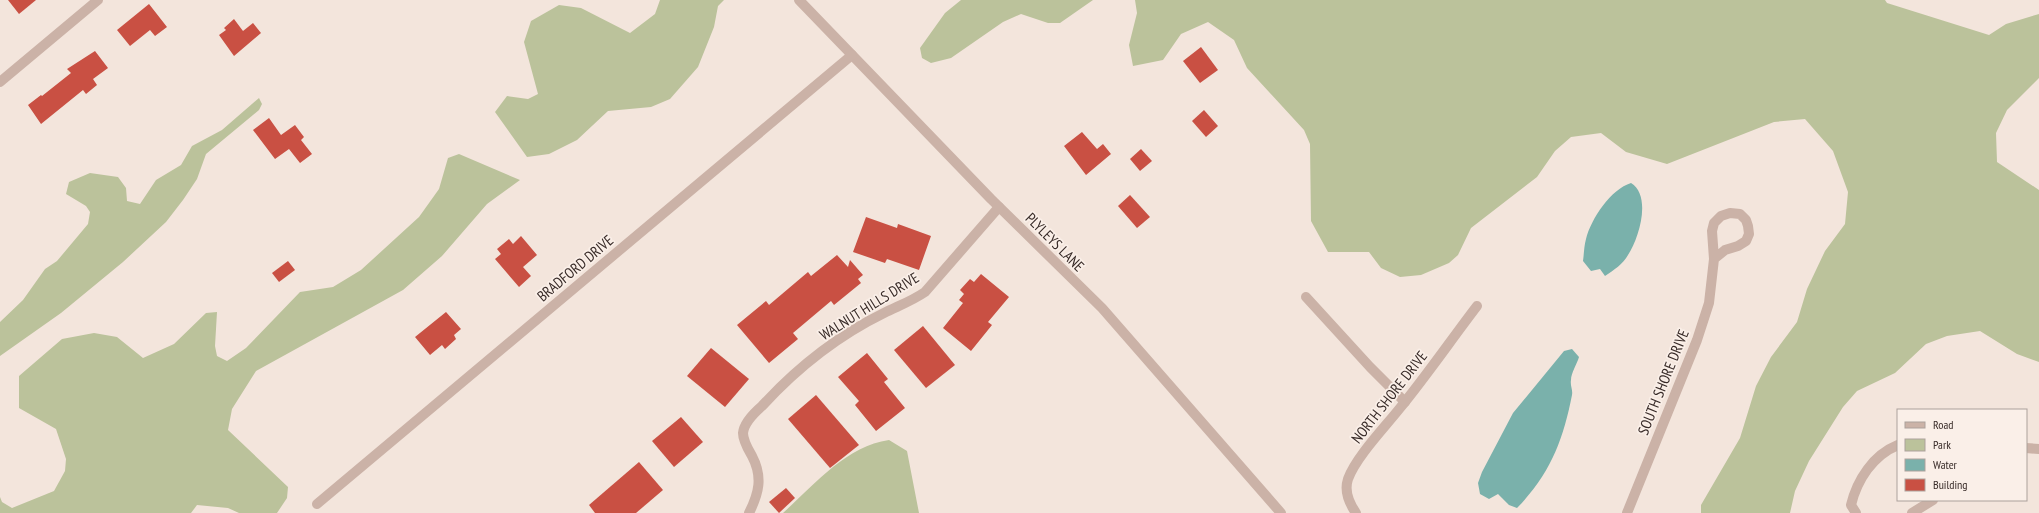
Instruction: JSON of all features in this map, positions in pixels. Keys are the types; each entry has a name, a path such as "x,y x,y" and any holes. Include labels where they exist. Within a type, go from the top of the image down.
{"street":[{"path":"0,82 98,0"},
{"name":"PLYLEYS LANE","path":"799,0 999,207 1102,308 1275,511"},
{"name":"BRADFORD DRIVE","path":"317,504 852,55"},
{"name":"WALNUT HILLS DRIVE","path":"749,513 757,496 759,476 754,459 745,443 743,432 752,416 777,389 837,340 925,292 999,207"},
{"name":"SOUTH SHORE DRIVE","path":"1627,513 1697,340 1709,303 1714,259 1712,231 1714,222 1721,216 1730,213 1740,214 1746,220 1748,226 1749,234 1746,240 1738,246 1724,250 1714,259"},
{"path":"1306,297 1370,367 1405,402"},
{"name":"NORTH SHORE DRIVE","path":"1356,513 1351,506 1346,492 1348,480 1354,466 1405,402 1477,306"},
{"path":"1856,513 1851,505 1855,488 1873,462 1889,448 1897,445"},
{"path":"2027,448 2039,449"},
{"path":"1912,513 1931,501"}],"green space":[{"path":"660,0 724,0 718,6 714,27 698,67 670,99 651,107 608,111 577,140 549,154 527,157 495,112 507,96 528,99 538,94 524,42 531,21 559,5 581,8 630,33 655,14"},
{"path":"961,0 1093,0 1060,23 1048,23 1021,14 1003,22 951,58 931,63 922,58 920,48 945,13"},
{"path":"1135,0 1885,0 1887,3 1989,35 2006,24 2039,14 2039,78 2007,110 1996,133 1997,162 2039,190 2039,362 2017,354 1980,331 1947,336 1926,344 1895,373 1857,391 1843,407 1809,461 1795,491 1790,513 1701,513 1701,505 1740,438 1756,386 1771,357 1797,322 1807,289 1825,251 1845,224 1848,192 1833,151 1805,119 1774,122 1667,164 1626,152 1601,133 1571,137 1555,151 1537,177 1471,228 1458,255 1449,263 1421,275 1400,277 1381,268 1369,252 1328,252 1311,221 1310,144 1304,130 1247,68 1234,40 1208,22 1181,34 1163,60 1133,66 1129,45 1137,13"},
{"path":"259,98 262,104 259,110 206,154 197,179 166,222 123,262 61,313 0,356 0,322 23,300 45,269 57,261 88,224 90,212 86,206 66,194 69,182 90,173 118,177 126,188 127,201 140,204 156,180 181,165 192,146 222,130"},
{"path":"459,154 520,180 487,204 442,256 403,290 256,371 232,409 228,430 288,487 287,498 277,513 239,513 228,508 197,505 191,513 0,513 0,497 2,502 12,508 54,491 65,471 66,459 56,429 19,408 19,376 62,339 94,333 117,337 143,358 174,344 206,313 217,312 215,346 217,356 227,361 246,348 300,292 333,287 361,270 419,217 439,189 448,158"},
{"path":"889,440 907,451 919,513 783,513 819,479 845,458 873,444"}],"water":[{"path":"1631,183 1637,189 1641,197 1642,207 1642,218 1632,248 1624,261 1605,276 1600,269 1591,271 1583,261 1585,242 1592,223 1609,198 1616,191"},
{"path":"1572,349 1579,357 1571,377 1572,395 1559,442 1547,469 1517,508 1509,505 1498,494 1489,499 1480,494 1478,483 1482,472 1513,413 1564,351"}],"building":[{"path":"8,0 36,0 19,14"},
{"path":"149,4 167,27 155,36 150,30 130,46 117,30"},
{"path":"234,19 243,31 253,23 261,33 234,56 219,35 226,30 224,28"},
{"path":"1201,47 1218,70 1200,83 1183,61"},
{"path":"95,51 108,68 93,79 97,85 86,94 83,90 41,124 28,105 71,73 67,69"},
{"path":"1204,110 1218,126 1206,137 1192,121"},
{"path":"269,118 281,135 295,125 304,137 301,140 312,154 300,163 289,149 275,159 253,130"},
{"path":"1082,132 1097,149 1103,144 1111,154 1086,175 1064,146"},
{"path":"1141,149 1152,161 1140,171 1130,159"},
{"path":"1130,195 1150,217 1137,228 1118,206"},
{"path":"866,217 897,228 898,224 931,236 919,270 887,259 885,263 853,252"},
{"path":"521,236 537,255 523,267 531,276 519,287 495,259 501,254 497,249 509,239 513,244"},
{"path":"837,255 848,267 850,260 863,275 858,279 861,283 834,305 831,301 793,333 798,339 769,363 737,325 766,301 769,305 808,272 811,276"},
{"path":"288,261 295,270 279,282 272,273"},
{"path":"981,274 1009,297 988,322 992,325 971,351 943,328 963,303 959,300 964,294 960,290 970,279 974,282"},
{"path":"446,312 461,329 454,335 456,339 445,349 442,345 430,355 415,337"},
{"path":"923,326 955,365 926,388 894,350"},
{"path":"711,348 749,379 725,407 687,376"},
{"path":"867,353 888,379 884,382 905,408 876,431 855,405 859,401 838,377"},
{"path":"816,395 859,445 830,468 788,419"},
{"path":"681,417 703,442 674,467 652,441"},
{"path":"639,462 663,490 636,513 595,513 589,505"},
{"path":"786,488 795,498 779,513 769,502"}]}
